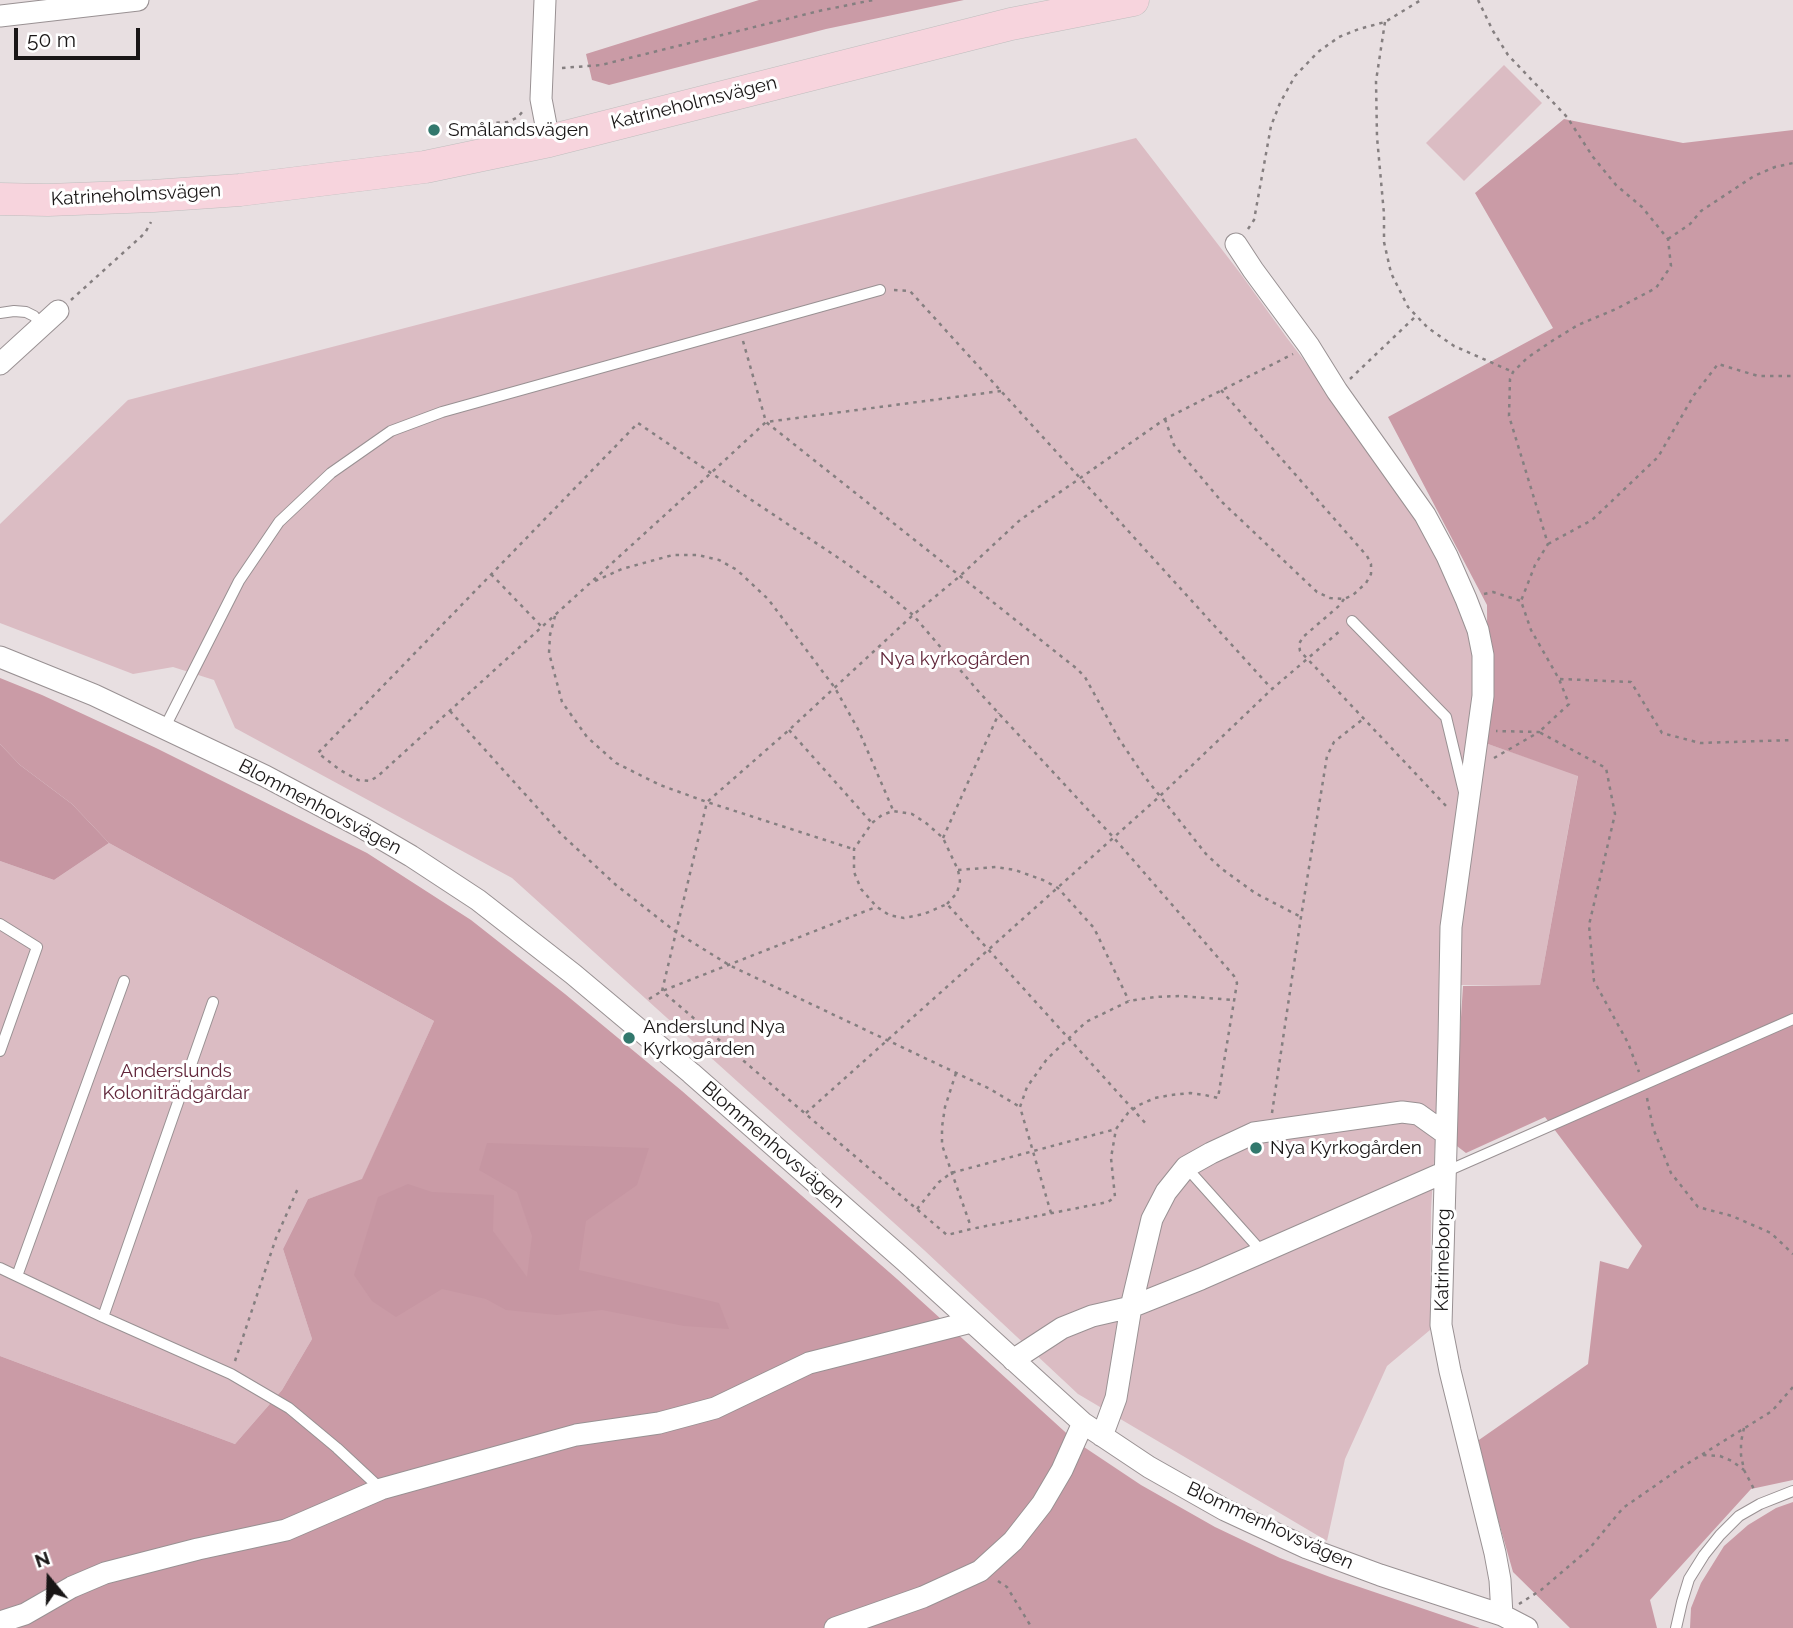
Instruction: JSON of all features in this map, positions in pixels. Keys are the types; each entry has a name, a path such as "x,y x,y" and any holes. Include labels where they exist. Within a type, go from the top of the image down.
{"main road":[{"name":"Katrineholmsvägen","path":"0,199 48,200 240,190 425,167 540,124 1065,0"},
{"name":"Katrineholmsvägen","path":"0,182 152,180 324,163 540,124 1133,0"}],"street":[{"path":"0,16 138,0"},
{"path":"540,124 545,0"},
{"name":"Katrineborg","path":"1236,244 1425,516 1466,599 1478,630 1483,655 1482,696 1451,927 1441,1325 1495,1553 1502,1615"},
{"path":"0,365 58,311"},
{"name":"Blommenhovsvägen","path":"0,657 94,695 265,776 411,856 478,901 573,974 691,1073 905,1261 1083,1423 1149,1467 1225,1510 1307,1548 1502,1615 1527,1628"},
{"path":"1102,1436 1116,1398 1131,1307 1152,1219 1166,1192 1186,1167 1237,1139 1254,1133 1402,1112 1418,1114 1446,1134"},
{"path":"1013,1360 1062,1328 1092,1316 1131,1307 1201,1279 1445,1172"},
{"path":"0,1622 25,1614 72,1587 105,1573 286,1530 381,1489 576,1435 659,1423 715,1408 809,1363 971,1322"},
{"path":"835,1628 923,1597 979,1571 1013,1541 1042,1504 1083,1423"}],"lane":[{"path":"164,729 239,581 279,522 331,474 391,431 442,412 880,289"},
{"path":"0,313 26,312 34,316 42,326"},
{"path":"1352,621 1446,717 1466,814"},
{"path":"0,923 37,947 0,1051"},
{"path":"17,1276 124,981"},
{"path":"103,1317 213,1002"},
{"path":"1445,1172 1793,1019"},
{"path":"1186,1167 1263,1252"},
{"path":"0,1268 231,1374 289,1408 381,1489"},
{"path":"1676,1628 1689,1579 1704,1555 1739,1516 1793,1491"}],"path":[{"path":"543,61 561,68 601,65 819,10 873,0"},
{"path":"1236,244 1254,220 1270,126 1295,76 1318,52 1339,37 1385,22 1421,0"},
{"path":"1478,0 1508,55 1567,117 1592,157 1616,185 1642,207 1668,239 1671,266 1656,288 1578,326 1527,358 1510,379 1509,416 1548,544"},
{"path":"1385,22 1376,80 1377,137 1384,242 1391,273 1408,307 1428,328 1454,346 1513,372"},
{"path":"454,126 508,122 518,117 540,124"},
{"path":"1668,239 1690,224 1701,211 1754,176 1793,163"},
{"path":"58,311 145,233 151,223 153,196"},
{"path":"880,289 911,291 1272,689"},
{"path":"1337,391 1416,316"},
{"path":"739,328 766,422 1085,677 1119,739 1144,776 1206,853 1222,869 1255,892 1301,917"},
{"path":"662,990 707,802 1020,520 1165,419 1309,346"},
{"path":"1473,769 1539,732 1569,704 1559,679 1531,631 1521,601 1535,565 1548,544 1592,520 1658,457 1694,395 1718,364 1758,376 1793,376"},
{"path":"1165,419 1174,445 1222,502 1317,592 1330,598 1344,598 1353,594 1366,583 1371,574 1371,564 1367,556 1221,390"},
{"path":"662,990 947,1235 1108,1202 1115,1197 1111,1158 1116,1129 1133,1110 1155,1098 1171,1095 1190,1093 1218,1098 1235,1000 1237,983 1234,976 913,615 843,561 712,472 638,424 318,753 358,780 370,781 378,776 555,616 712,472 766,422 1001,391"},
{"path":"592,582 622,569 673,555 698,555 719,560 737,570 768,599 835,688 859,731 893,811"},
{"path":"491,575 542,627"},
{"path":"1466,599 1493,592 1521,601"},
{"path":"1344,598 1340,605 1303,637 1299,644 1300,651 1363,719 1466,814"},
{"path":"555,616 549,653 562,702 587,737 616,763 660,785 707,802 854,849"},
{"path":"806,1113 1114,838 1272,689 1352,621"},
{"path":"1559,679 1631,682 1662,733 1700,743 1793,740"},
{"path":"450,711 561,834 616,885 676,932 729,965 990,1089 1020,1107"},
{"path":"943,838 999,713"},
{"path":"1269,1131 1327,756 1334,743 1363,719"},
{"path":"789,730 872,823"},
{"path":"1478,730 1539,732 1606,768 1615,814 1589,925 1594,981 1628,1042 1643,1085 1653,1128 1671,1173 1698,1207 1732,1216 1771,1233 1793,1254"},
{"path":"893,811 912,814 943,838 958,870 960,881 957,893 947,904 924,915 904,918 889,915 877,907 861,889 854,872 854,849 872,823 893,811"},
{"path":"958,870 996,867 1015,870 1058,888 1094,928 1129,1001"},
{"path":"947,904 1148,1126"},
{"path":"649,999 662,990 877,907"},
{"path":"1051,1213 1020,1107 1027,1087 1047,1059 1086,1022 1129,1001 1179,996 1235,1000"},
{"path":"956,1073 945,1107 942,1145 971,1229"},
{"path":"917,1209 939,1182 951,1173 1116,1129"},
{"path":"231,1374 276,1238 299,1186"},
{"path":"1502,1615 1541,1590 1589,1549 1623,1508 1772,1411 1793,1387"},
{"path":"1744,1427 1741,1442 1744,1470 1760,1504"},
{"path":"1701,1455 1720,1456 1744,1470"},
{"path":"979,1571 1007,1587 1032,1628"}],"green space":[{"path":"1504,65 1542,103 1464,181 1426,143"},
{"name":"Nya kyrkogården","path":"1136,138 1355,427 1414,514 1458,601 1478,665 1472,741 1578,775 1540,985 1442,985 1431,1209 1430,1330 1387,1366 1345,1459 1327,1541 1078,1394 924,1250 512,878 235,728 214,680 173,667 133,674 0,623 0,524 128,400"},
{"name":"Anderslunds Koloniträdgårdar","path":"109,843 434,1021 362,1180 308,1199 283,1249 312,1339 282,1390 235,1444 0,1356 0,861 54,880"}],"shaded area":[{"path":"759,0 964,0 826,29 609,85 592,80 586,54"},
{"path":"1564,119 1683,143 1793,130 1793,1480 1751,1489 1650,1600 1657,1628 1570,1628 1513,1572 1476,1442 1588,1364 1600,1261 1628,1269 1642,1246 1545,1117 1466,1153 1453,1143 1463,986 1540,985 1578,776 1488,744 1487,605 1388,417 1553,328 1475,193"},
{"path":"0,678 156,748 367,853 471,920 682,1091 897,1279 1075,1441 1141,1485 1215,1527 1280,1558 1480,1628 0,1628 0,1356 235,1444 282,1390 312,1339 283,1249 308,1199 362,1179 434,1021 109,843 72,804 20,765 0,744"},
{"path":"0,744 20,765 72,804 109,843 54,880 0,861"},
{"path":"487,1143 649,1148 637,1185 586,1221 579,1270 719,1303 729,1329 684,1326 602,1310 557,1315 506,1310 486,1299 442,1289 396,1317 372,1301 354,1275 378,1197 408,1184 432,1192 494,1195 493,1231 527,1277 532,1236 517,1192 479,1170"},
{"path":"1793,1502 1793,1628 1690,1628 1691,1608 1701,1583 1724,1546 1748,1525 1776,1508"}],"place":[{"name":"Smålandsvägen","path":"434,130"},
{"name":"Anderslund Nya Kyrkogården","path":"629,1038"},
{"name":"Nya Kyrkogården","path":"1256,1148"}]}
